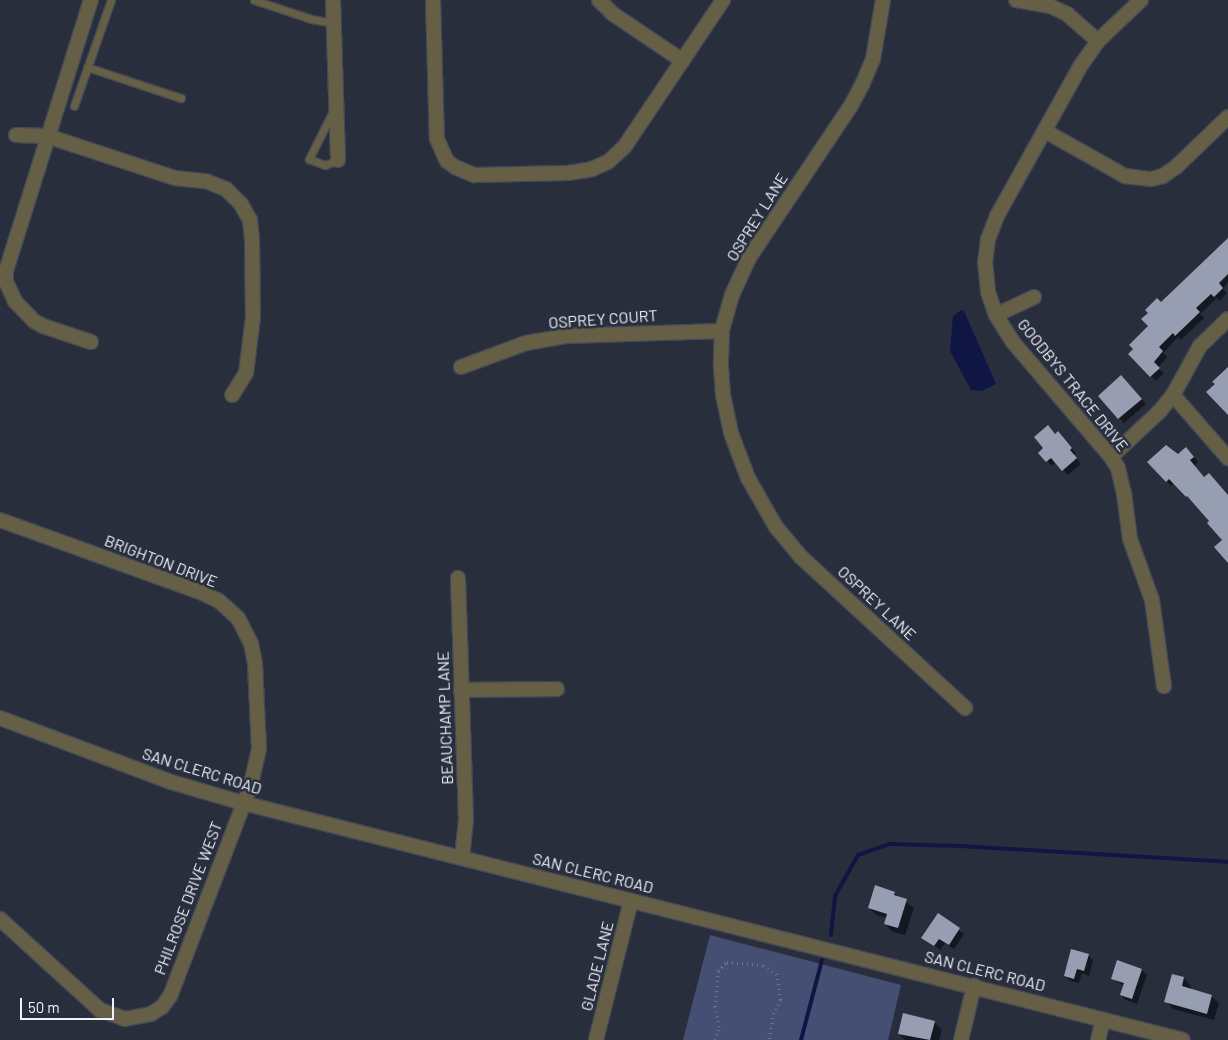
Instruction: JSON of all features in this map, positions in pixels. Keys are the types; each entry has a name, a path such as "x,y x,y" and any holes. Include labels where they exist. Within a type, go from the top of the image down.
{"street":[{"path":"91,342 43,326 34,321 5,292 7,260 92,0"},
{"path":"333,0 338,160"},
{"path":"433,0 437,140 447,161 455,168 474,175 568,173 592,170 612,159 625,146 723,0"},
{"path":"599,0 613,14 683,61"},
{"name":"OSPREY LANE","path":"883,0 873,59 863,83 852,104 749,258 732,295 722,331 721,367 723,395 732,433 748,478 772,521 801,557 965,708"},
{"path":"1016,0 1050,6 1067,14 1098,41"},
{"name":"GOODBYS TRACE DRIVE","path":"1141,0 1098,41 1082,65 997,216 988,239 985,269 988,292 996,315 1012,341 1111,457 1118,468 1124,493 1130,539 1152,600 1164,686"},
{"path":"1044,131 1125,176 1151,179 1163,176 1176,167 1228,117"},
{"path":"16,135 47,136 175,178 206,181 226,189 241,204 250,220 252,238 253,317 246,373 232,395"},
{"path":"996,315 1034,297"},
{"path":"1111,457 1160,411 1173,396 1200,346 1228,319"},
{"name":"OSPREY COURT","path":"461,367 526,343 565,336 722,331"},
{"path":"1173,396 1228,458"},
{"name":"BRIGHTON DRIVE","path":"0,520 200,592 219,602 238,618 251,643 259,749 250,787 243,803"},
{"name":"BEAUCHAMP LANE","path":"458,578 466,820 462,858"},
{"path":"461,690 556,689"},
{"name":"SAN CLERC ROAD","path":"0,718 171,782 243,803 1183,1040"},
{"name":"PHILROSE DRIVE WEST","path":"0,919 100,1010 125,1019 138,1018 162,1007 170,996 243,803"},
{"name":"GLADE LANE","path":"596,1040 632,901"},
{"path":"961,1040 974,986"},
{"path":"1098,1040 1102,1020"}],"lane":[{"path":"74,106 111,0"},
{"path":"254,0 311,19 334,23"},
{"path":"87,67 181,98"},
{"path":"336,104 309,159 325,165 338,160"}],"path":[{"path":"715,1040 719,1027 715,1007 718,970 727,962 764,965 777,974 781,1000 774,1013 769,1040"}],"shaded area":[{"path":"961,310 964,311 996,384 982,391 971,390 950,351 953,316"},
{"path":"710,935 901,985 888,1040 683,1040"}],"building":[{"path":"1228,238 1228,274 1219,283 1223,288 1214,297 1211,294 1196,308 1200,312 1175,336 1173,333 1159,347 1163,351 1154,362 1160,368 1150,377 1128,354 1133,349 1129,345 1148,326 1141,319 1148,313 1145,310 1157,298 1161,302"},
{"path":"1228,367 1228,415 1206,392 1215,384 1212,382"},
{"path":"1121,375 1142,399 1118,419 1098,396"},
{"path":"1048,425 1055,434 1058,431 1072,448 1070,450 1077,458 1062,471 1051,458 1046,462 1038,453 1043,448 1034,437"},
{"path":"1166,445 1178,454 1186,447 1194,457 1190,460 1204,477 1209,473 1228,495 1228,563 1214,547 1222,540 1207,523 1209,521 1187,496 1169,479 1166,482 1147,462"},
{"path":"875,885 895,892 894,895 907,899 898,928 884,924 887,914 868,908"},
{"path":"938,913 960,928 949,945 939,939 934,946 921,938"},
{"path":"1071,949 1089,954 1084,971 1077,969 1074,979 1064,976"},
{"path":"1117,960 1142,969 1132,999 1120,995 1124,983 1111,979"},
{"path":"1172,974 1184,977 1182,986 1212,995 1207,1014 1164,1002"},
{"path":"903,1013 935,1021 930,1040 898,1034"}],"waterway":[{"path":"831,935 835,896 858,855 890,844 961,846 1228,862"},
{"path":"801,1040 822,960"}]}
